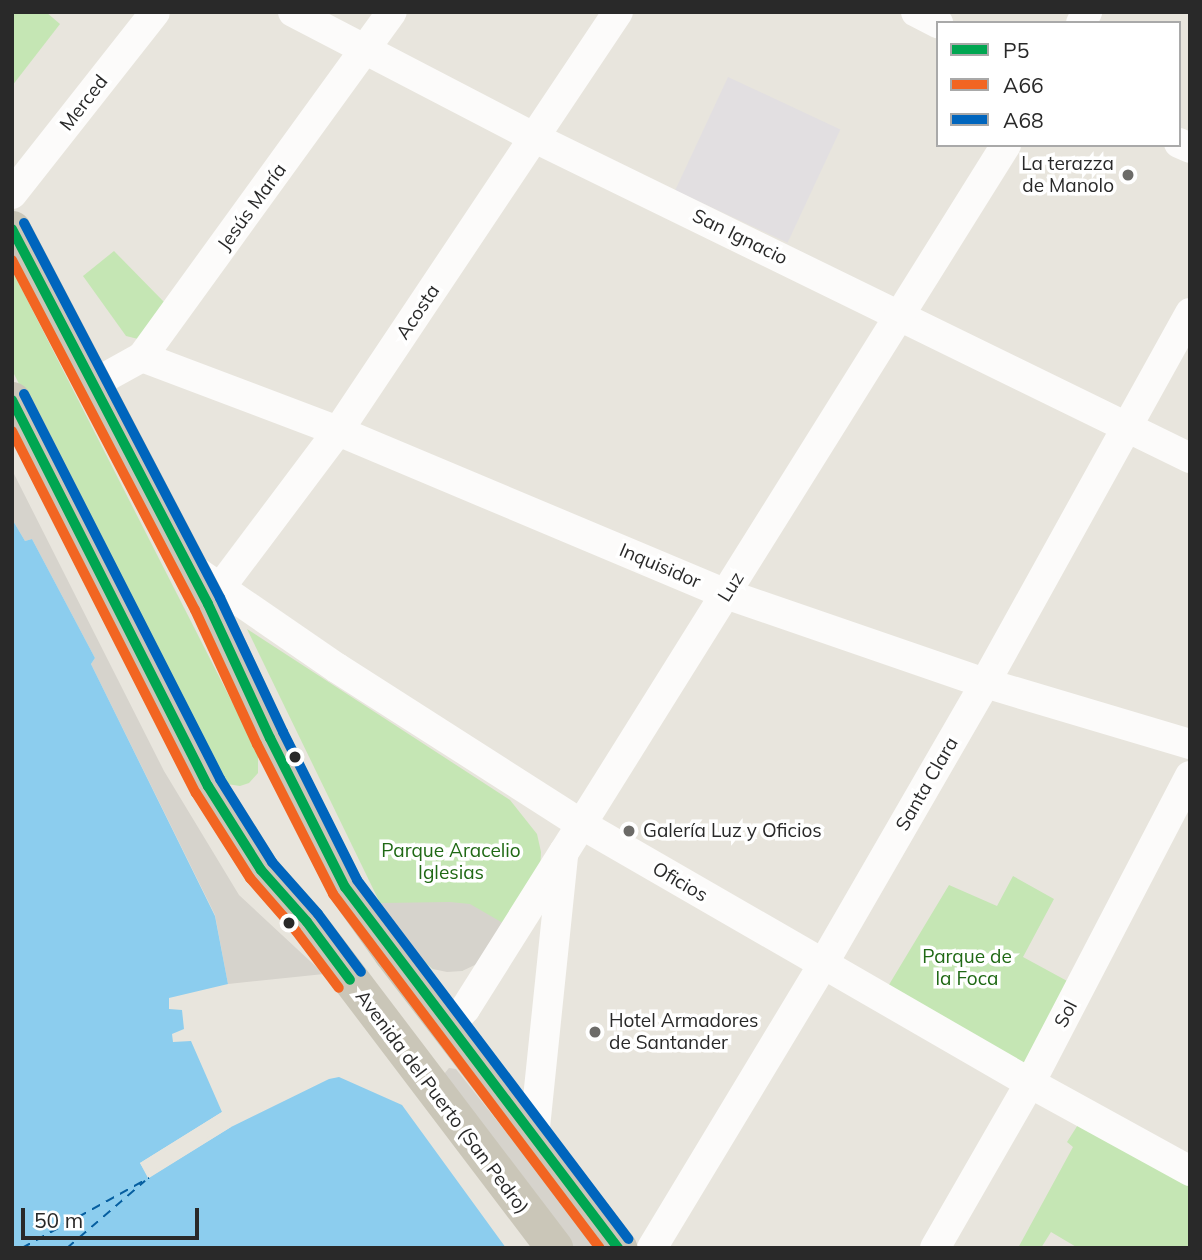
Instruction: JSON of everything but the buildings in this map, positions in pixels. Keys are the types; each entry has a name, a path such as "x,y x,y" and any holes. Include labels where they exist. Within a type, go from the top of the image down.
{"main road":[{"path":"12,229 95,383 187,565 213,596 270,738 345,887 392,953 618,1248"},
{"name":"Avenida del Puerto (San Pedro)","path":"12,400 208,786 261,870 307,922 409,1061 554,1248"},
{"path":"409,1061 450,1026"}],"street":[{"name":"Merced","path":"12,194 155,12"},
{"name":"San Ignacio","path":"293,12 535,138 1190,457"},
{"name":"Jesús María","path":"95,383 142,357 392,12"},
{"name":"Acosta","path":"213,596 338,431 618,12"},
{"path":"916,12 936,22"},
{"name":"Luz","path":"450,1026 465,1009 902,316 1005,147"},
{"name":"Santa Clara","path":"652,1248 823,964 985,683 1190,313"},
{"name":"Inquisidor","path":"142,357 338,431 726,594 985,683 1190,744"},
{"name":"Oficios","path":"213,596 581,824 1030,1083 1190,1171"},
{"name":"Sol","path":"935,1248 1030,1083 1190,776"},
{"path":"534,1136 564,852"}],"shaded area":[{"path":"728,77 840,129 788,243 675,190"},
{"path":"12,470 164,771 239,895 324,974 228,984 215,915 91,664 95,658 32,539 25,541 12,519"},
{"path":"380,903 470,904 508,926 477,964 462,971 447,972 433,969 414,951"},
{"path":"449,1068 456,1069 598,1248 574,1248 444,1074"}],"green space":[{"path":"12,12 46,12 60,24 12,86"},
{"path":"114,251 166,304 138,339 126,336 83,276"},
{"path":"12,270 258,753 258,773 249,783 240,786 227,784 153,650 12,370"},
{"name":"Parque Aracelio Iglesias","path":"247,629 510,800 537,834 541,852 540,873 499,942 462,971 433,969 423,961 380,903"},
{"name":"Parque de la Foca","path":"1013,876 1054,899 1023,957 1069,982 1023,1067 887,988 949,885 997,906"},
{"path":"1081,1120 1190,1180 1190,1248 1078,1248 1051,1232 1041,1248 1018,1248 1073,1147 1067,1142"}],"water":[{"path":"12,519 25,541 32,539 95,658 91,664 215,916 228,984 169,998 169,1009 182,1010 184,1029 172,1034 173,1042 191,1041 222,1112 140,1163 148,1178 231,1127 329,1079 339,1077 402,1105 506,1248 12,1248"}],"pier":[{"path":"222,1112 223,1115 144,1164 150,1173 229,1124 231,1127 149,1178 140,1163"}],"ferry route":[{"path":"22,1248 149,1178"},
{"path":"67,1248 145,1181"}],"transit line":[{"name":"A68","path":"24,223 220,598 357,880 629,1239"},
{"name":"P5","path":"12,229 208,604 270,738 345,887 618,1248"},
{"name":"A66","path":"12,260 195,610 257,744 333,894 600,1248"},
{"name":"A68","path":"24,394 220,779 272,862 318,914 361,972"},
{"name":"P5","path":"12,400 208,786 261,870 307,922 350,980"},
{"name":"A66","path":"12,431 196,793 250,878 296,931 339,988"}],"place":[{"name":"La terazza de Manolo","path":"1128,175"},
{"name":"Galería Luz y Oficios","path":"629,831"},
{"name":"Hotel Armadores de Santander","path":"595,1032"}]}
